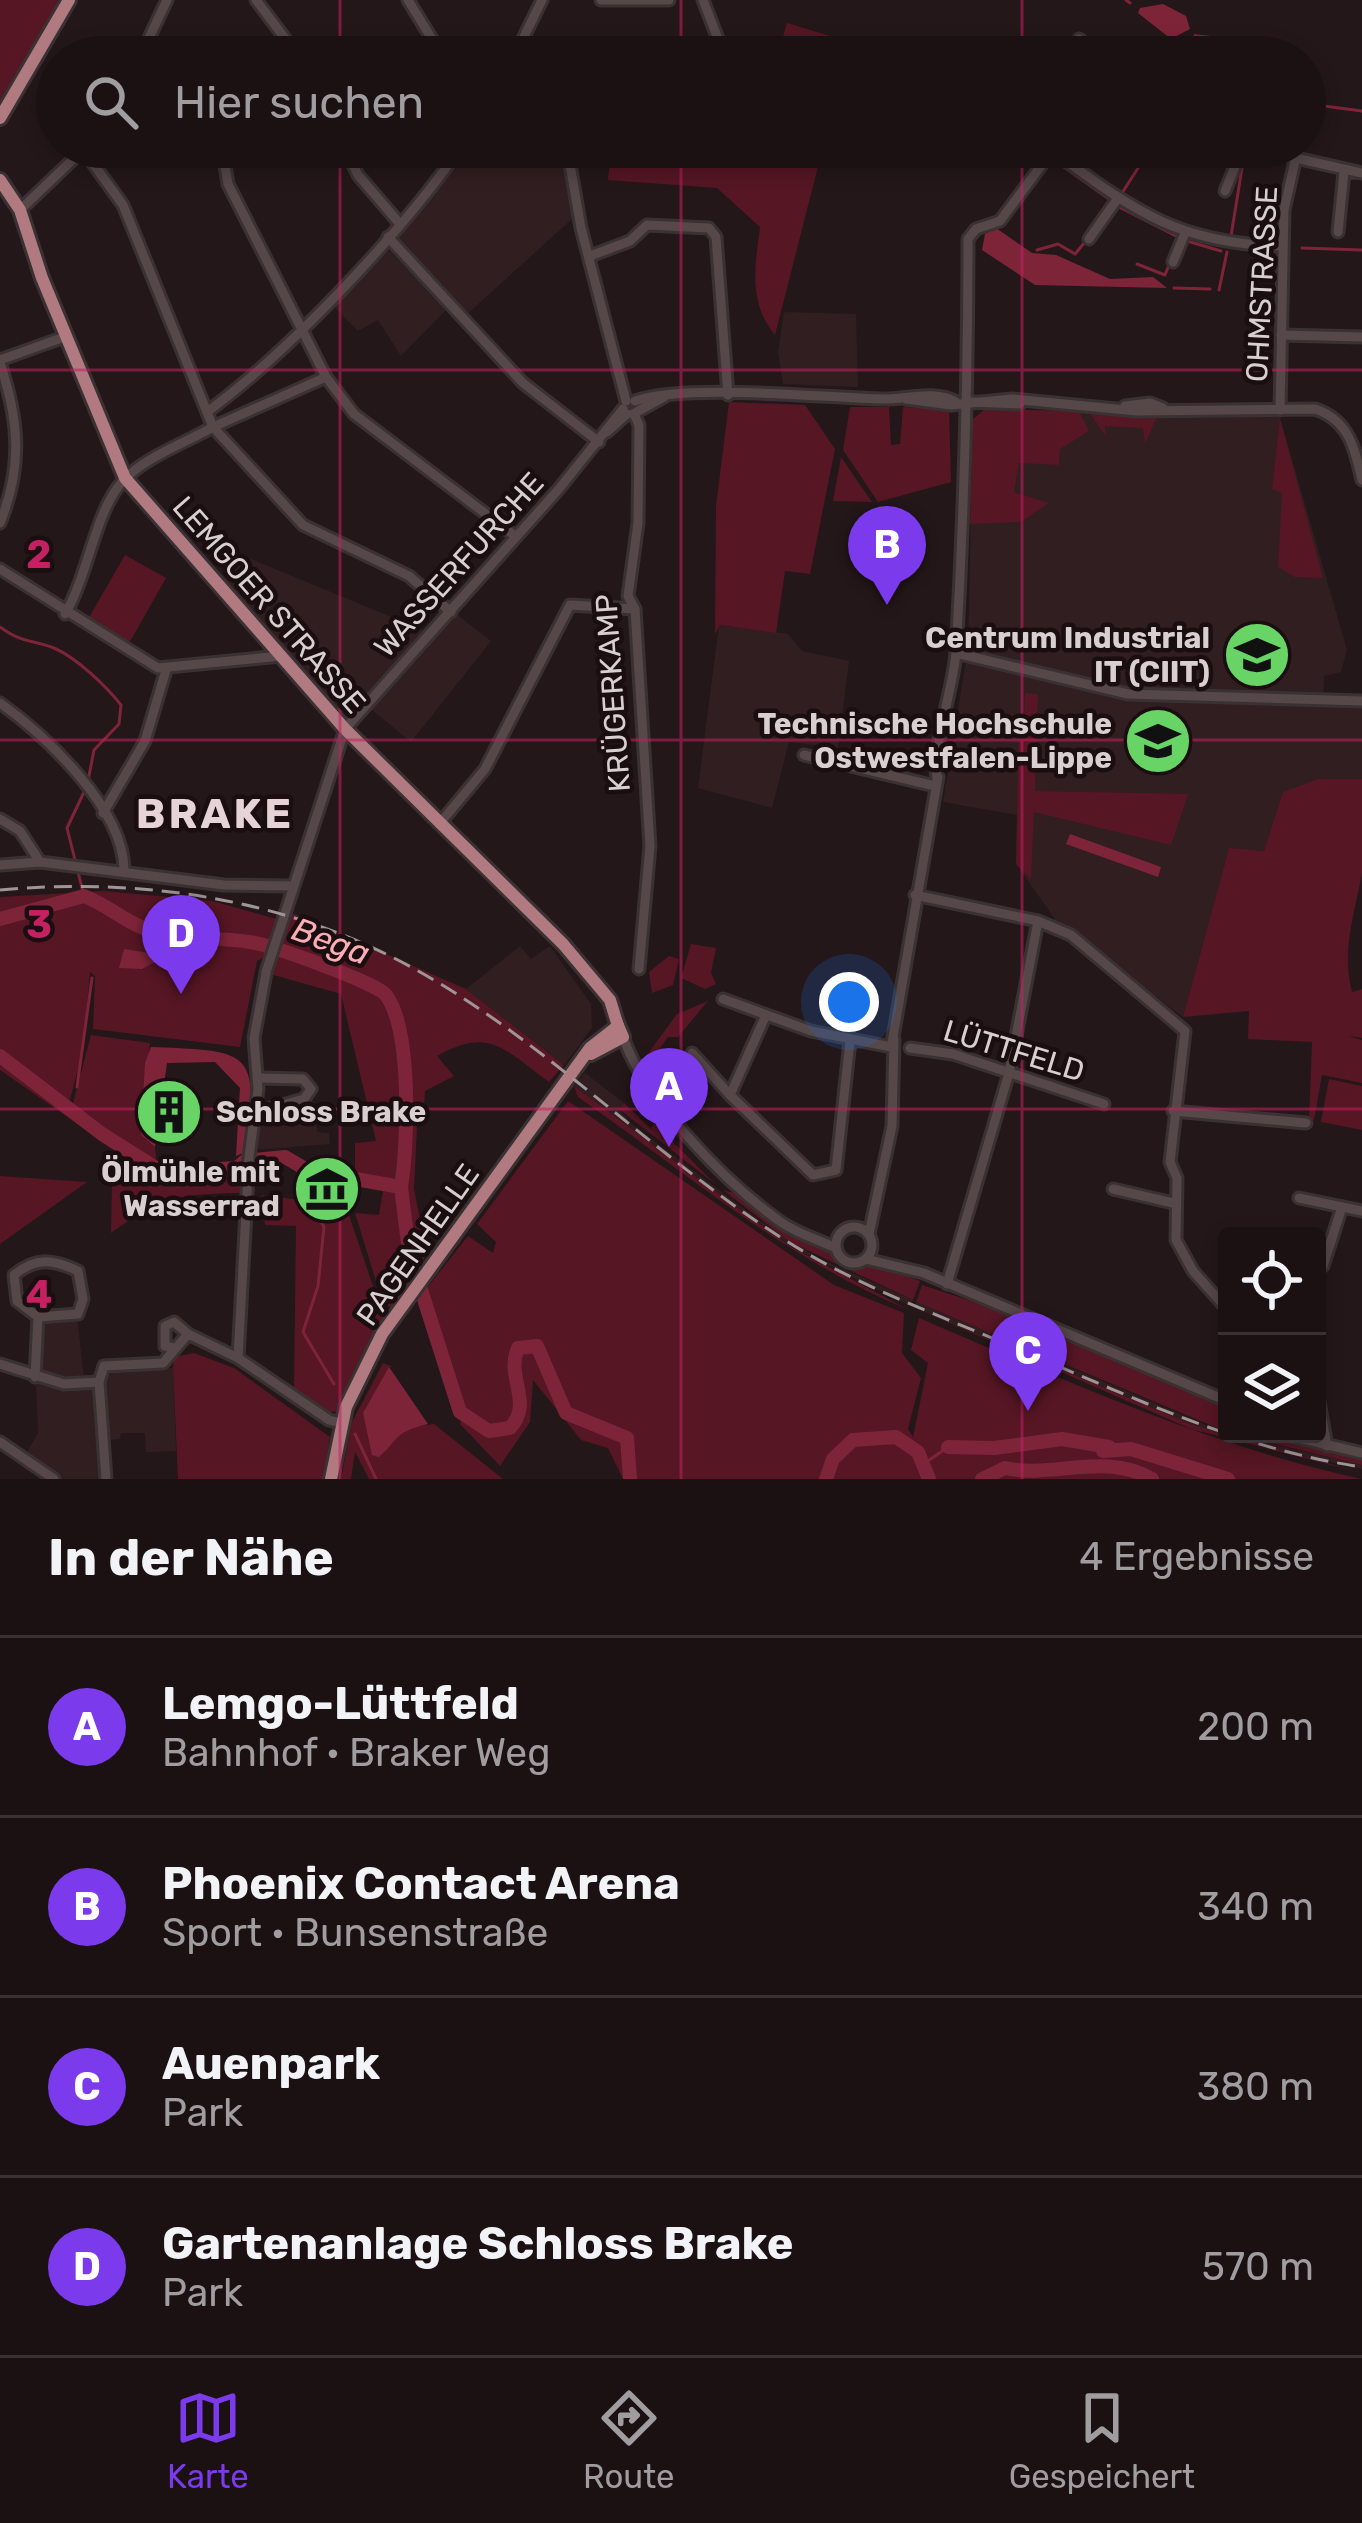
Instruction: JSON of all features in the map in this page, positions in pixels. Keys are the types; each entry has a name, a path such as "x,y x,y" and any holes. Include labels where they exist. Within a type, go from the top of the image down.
{"main road":[{"path":"48,36 69,0"},
{"path":"0,118 36,56"},
{"name":"LEMGOER STRASSE","path":"2,185 20,210 124,478 345,729 599,987 621,1031"},
{"name":"PAGENHELLE","path":"331,1479 341,1423 374,1350 401,1306 584,1058 621,1031"}],"street":[{"path":"152,36 167,0"},
{"path":"256,0 283,36"},
{"path":"408,0 430,36"},
{"path":"528,36 542,0"},
{"path":"601,0 670,0"},
{"path":"704,0 717,36"},
{"path":"20,210 65,168"},
{"path":"98,168 123,205 213,427 303,525 409,576 451,612"},
{"path":"225,168 262,260 303,326 326,376 354,414 515,536"},
{"path":"354,168 400,224"},
{"path":"207,412 303,326 400,224 444,168"},
{"name":"KRÜGERKAMP","path":"571,168 590,256 631,408 640,425 638,524 628,596 635,609 650,847 639,969"},
{"path":"869,1254 872,1202 892,1126 895,1016 960,654 964,402 972,300 968,238 1000,221 1038,168"},
{"path":"1078,168 1118,198 1185,233 1225,245 1282,246"},
{"path":"1225,190 1235,168"},
{"name":"OHMSTRASSE","path":"1280,410 1282,246 1294,168"},
{"path":"1326,168 1362,173"},
{"path":"1338,232 1344,172"},
{"path":"1089,239 1118,198"},
{"path":"590,256 630,241 646,225 709,228 716,237 728,395"},
{"path":"1173,262 1185,233"},
{"path":"388,237 523,383 599,442"},
{"path":"1280,335 1362,337"},
{"path":"0,523 18,466 15,408 0,361 67,336"},
{"path":"65,614 82,586 112,495 124,478 213,427 326,376"},
{"path":"631,408 664,397 728,395 1315,410 1337,419 1354,446 1362,478"},
{"name":"WASSERFURCHE","path":"345,729 631,408"},
{"path":"0,569 140,661 166,670 281,656"},
{"path":"441,822 485,769 570,605 635,609"},
{"path":"960,654 1128,694 1362,701"},
{"path":"103,813 145,741 166,670"},
{"path":"0,703 63,753 103,813 124,869"},
{"path":"238,1358 249,1157 259,1078 254,1038 277,934 345,729"},
{"path":"803,755 936,782"},
{"path":"0,819 20,831 40,862"},
{"path":"0,865 40,862 224,885 292,886"},
{"path":"915,895 1041,923 1071,935 1185,1031 1173,1111 1176,1240 1193,1271 1218,1299"},
{"path":"947,1284 1009,1073 1041,923"},
{"path":"723,999 850,1041 891,1045"},
{"path":"730,1095 766,1015"},
{"path":"621,1031 633,1065 664,1107 778,1220 807,1236 837,1243"},
{"path":"692,1053 813,1175 836,1170 850,1041"},
{"name":"LÜTTFELD","path":"910,1048 953,1054 1103,1104"},
{"path":"255,1112 304,1099 311,1090 303,1079 259,1078"},
{"path":"1173,1111 1306,1123"},
{"path":"1113,1190 1173,1203"},
{"path":"1299,1198 1362,1211"},
{"path":"837,1243 856,1227 872,1202"},
{"path":"1326,1256 1342,1207"},
{"path":"856,1227 868,1234"},
{"path":"837,1243 845,1260 869,1254 1218,1398"},
{"path":"31,1262 59,1262 78,1271 83,1299 78,1314 38,1317 17,1301 14,1275 31,1262"},
{"path":"34,1378 38,1317"},
{"path":"174,1348 165,1346 164,1326 174,1322 238,1358 329,1420 341,1423"},
{"path":"106,1479 99,1382 104,1366 163,1363 188,1334"},
{"path":"0,1364 64,1384 99,1382"},
{"path":"1326,1440 1327,1446"},
{"path":"0,1442 54,1479"},
{"path":"1316,1443 1362,1453"}],"shaded area":[{"path":"0,0 63,0 42,36 36,36 36,45 0,106"},
{"path":"1163,4 1186,16 1190,29 1167,36 1138,13 1140,8"},
{"path":"787,23 830,36 783,36"},
{"path":"452,168 565,168 573,218 465,316 394,238"},
{"path":"609,168 818,168 775,335 757,297 760,227 717,188 608,180"},
{"path":"996,228 1032,253 1056,255 1110,279 1153,277 1167,288 1035,285 982,250 985,234"},
{"path":"389,250 447,309 401,356 378,320 358,331 332,305"},
{"path":"784,312 856,314 858,387 783,384 778,352"},
{"path":"729,402 805,405 835,449 810,574 785,571 776,633 720,625 715,634 716,506"},
{"path":"850,407 889,407 891,445 900,444 903,407 949,409 951,482 878,502 843,450"},
{"name":"Technische Hochschule Ostwestfalen-Lippe","path":"985,409 1279,414 1347,650 1341,672 1324,676 1323,701 1362,702 1362,779 1318,779 1283,801 1264,851 1229,849 1183,1017 1057,922 1016,864 1017,815 943,802 968,649 973,419"},
{"path":"985,409 1079,411 1089,431 1060,449 1059,465 1019,463 1014,492 1049,503 1021,522 970,524 973,419"},
{"path":"1089,412 1157,416 1145,444 1143,428 1105,426 1105,435"},
{"path":"1280,419 1323,578 1295,577 1278,567 1282,493 1272,489"},
{"path":"841,457 872,502 833,501"},
{"path":"125,555 166,578 128,645 87,621"},
{"path":"244,556 435,635 455,613 491,641 411,742 371,709 351,728 220,578"},
{"path":"719,625 788,634 802,651 849,661 838,748 789,742 772,808 698,788"},
{"path":"1025,693 1038,694 1035,791 1188,794 1171,845 1034,812 1031,879 1016,864 1019,720 1024,719"},
{"path":"1318,779 1362,779 1362,873 1348,961 1352,992 1362,989 1362,1038 1348,1036 1362,1040 1362,1083 1322,1075 1314,1120 1309,1120 1312,1042 1248,1039 1249,1011 1183,1017 1229,848 1264,851 1283,792"},
{"path":"1070,834 1161,867 1158,877 1066,844"},
{"path":"104,891 212,901 277,919 266,956 257,961 240,1047 93,1029 95,976 90,972 83,1051 69,1103 0,1052 0,897"},
{"path":"290,912 466,989 564,1065 549,1082 508,1052 484,1043 455,1047 437,1056 454,1076 425,1091 424,1108 418,1107 414,1189 427,1254 392,1307 383,1304 355,1213 379,1215 384,1185 355,1179 355,1143 376,1141 341,994 270,974"},
{"path":"691,944 716,948 711,973 716,984 705,989 681,978"},
{"path":"520,946 531,959 550,946 591,1004 592,1028 564,1065 466,989"},
{"path":"124,949 150,953 155,962 142,969 119,968"},
{"path":"669,956 679,959 673,985 652,993 649,972"},
{"path":"708,1001 678,1037 668,1037 647,1066 644,1059 677,1014"},
{"path":"91,1035 150,1043 141,1135 155,1147 158,1177 244,1173 242,1193 172,1200 144,1211 111,1233 112,1182 134,1175 129,1160 0,1070 0,1058 101,1135 145,1161 72,1107"},
{"path":"151,1047 210,1051 241,1062 251,1093 246,1152 236,1156 240,1088 215,1062 167,1063 155,1147 141,1135 145,1063"},
{"path":"585,1073 624,1103 620,1109 629,1122 760,1221 818,1258 913,1300 910,1306 788,1245 574,1086"},
{"path":"1329,1079 1362,1086 1362,1130 1321,1122"},
{"path":"574,1086 788,1245 909,1310 862,1289 777,1239 578,1097"},
{"path":"568,1101 834,1285 904,1313 902,1353 921,1378 908,1429 913,1437 928,1363 911,1350 919,1318 1218,1438 1218,1443 1233,1443 1362,1479 623,1479 608,1448 581,1440 533,1380 530,1422 500,1466 460,1424 465,1410 426,1289 468,1236 493,1253 496,1242 477,1224"},
{"path":"315,1102 317,1132 329,1133 330,1144 253,1150 258,1114"},
{"path":"624,1103 651,1129 654,1123 715,1184 619,1109"},
{"path":"0,1176 87,1182 0,1244"},
{"path":"723,1190 739,1194 801,1239 828,1247 844,1263 871,1263 920,1281 913,1300 790,1242"},
{"path":"262,1195 346,1206 384,1319 338,1411 325,1413 294,1389 296,1226 265,1225"},
{"path":"922,1285 993,1308 1218,1401 1218,1428 916,1302"},
{"path":"916,1302 1218,1433 1193,1425 913,1307"},
{"path":"913,1307 1218,1436 1191,1429"},
{"path":"77,1316 84,1380 40,1376 41,1319"},
{"path":"194,1353 234,1368 330,1437 323,1479 178,1479 174,1357"},
{"path":"383,1363 393,1367 389,1367 392,1437 408,1427 434,1424 503,1479 369,1479 355,1452 351,1479 341,1479 352,1422"},
{"path":"389,1367 428,1424 403,1433 379,1457 372,1455 363,1413"},
{"path":"173,1368 176,1451 146,1452 145,1433 121,1433 120,1439 101,1441 103,1479 59,1479 26,1454 38,1433 36,1383 64,1389 102,1386 114,1369"},
{"path":"1245,1443 1256,1443 1362,1473"},
{"path":"1250,1443 1362,1465 1362,1469"},
{"path":"1271,1443 1298,1444 1362,1460 1362,1465"}],"waterway":[{"path":"1126,0 1130,3"},
{"path":"1326,106 1362,111"},
{"path":"1065,168 1109,199"},
{"path":"1122,193 1138,168"},
{"path":"1231,236 1242,168"},
{"path":"1335,218 1338,178"},
{"path":"1349,178 1362,178"},
{"path":"1119,207 1178,237"},
{"path":"1187,241 1221,251"},
{"path":"1037,250 1058,244 1075,254 1085,242"},
{"path":"1302,248 1362,250"},
{"path":"1219,290 1227,252"},
{"path":"1137,264 1165,275 1169,265"},
{"path":"1174,288 1210,289"},
{"path":"0,627 72,658 121,705 119,724 94,750 88,781"},
{"path":"84,896 67,828 85,790"},
{"name":"Bega","path":"0,919 84,896 148,930 262,945 378,989 394,1012 404,1060 401,1187"},
{"path":"77,1087 92,978"},
{"name":"Bega","path":"0,1056 102,1134 162,1172 237,1168 245,1161 285,1157 309,1171 401,1187 409,1252 460,1412 489,1431 510,1428 520,1409 515,1369 518,1348 537,1346 566,1413 627,1438 630,1479"},
{"path":"309,1171 310,1191"},
{"path":"311,1204 324,1227 318,1286 303,1332 334,1384"},
{"path":"355,1434 376,1479"},
{"name":"Bega","path":"826,1479 833,1459 853,1440 896,1437 918,1452 929,1479"},
{"name":"Bega","path":"948,1447 994,1448 1062,1439 1109,1447"},
{"name":"Bega","path":"922,1465 948,1447"},
{"name":"Bega","path":"1103,1451 1131,1449 1228,1479"},
{"name":"Bega","path":"982,1479 1005,1468 1097,1466 1134,1471 1152,1479"}],"railway":[{"path":"0,890 100,887 200,896 344,935 390,956 495,1019 738,1208 842,1272 1183,1418 1271,1447 1362,1467"}],"place":[{"name":"Phoenix Contact Arena","path":"887,605"},
{"name":"Centrum Industrial IT (CIIT)","path":"1257,655"},
{"name":"Technische Hochschule Ostwestfalen-Lippe","path":"1158,741"},
{"name":"Gartenanlage Schloss Brake","path":"181,994"},
{"name":"Schloss Brake","path":"169,1112"},
{"name":"Lemgo-Lüttfeld","path":"669,1147"},
{"name":"Ölmühle mit Wasserrad","path":"327,1189"},
{"name":"Auenpark","path":"1028,1411"}],"district":[{"name":"BRAKE","path":"215,814"}]}
